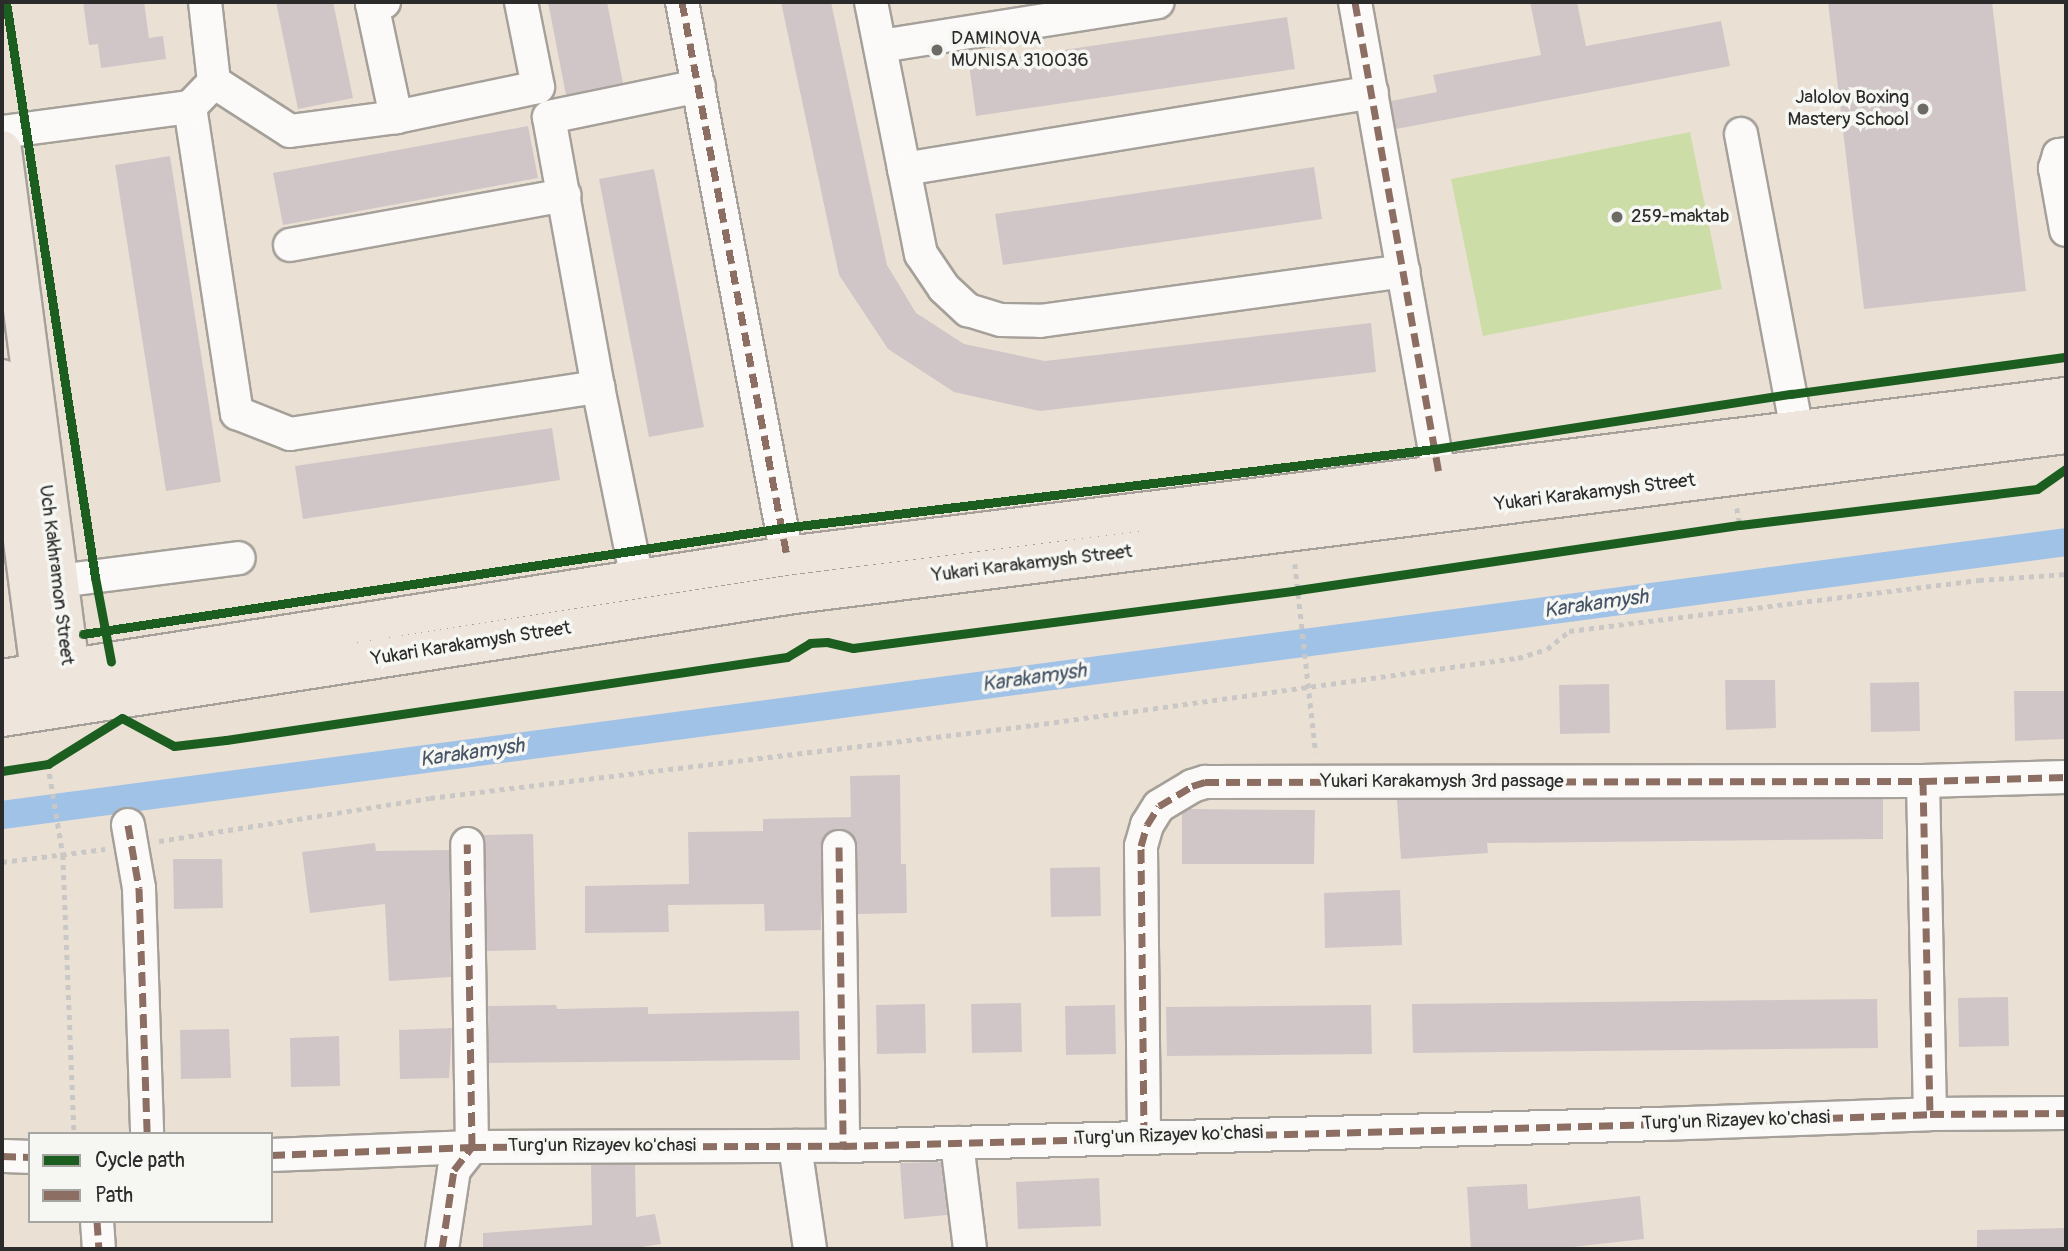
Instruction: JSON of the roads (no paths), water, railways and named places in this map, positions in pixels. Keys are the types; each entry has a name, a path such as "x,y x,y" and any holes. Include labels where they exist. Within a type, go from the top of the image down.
{"main road":[{"name":"Uch Kakhramon Street","path":"2,150 58,582 55,670"},
{"name":"Uch Kakhramon Street","path":"2,379 7,454 61,708"},
{"name":"Yukari Karakamysh Street","path":"2,717 794,594 1292,532 1800,449 2066,397"},
{"name":"Yukari Karakamysh Street","path":"2,679 787,556 1439,475 1800,449 2066,434"}],"street":[{"path":"205,2 214,82"},
{"path":"384,2 372,4 396,117"},
{"path":"214,82 290,131 396,117 538,88 521,2"},
{"path":"682,2 787,556"},
{"path":"872,2 921,254 944,288 968,310 1001,320 1040,321 1404,271"},
{"path":"881,46 1158,2"},
{"path":"1355,2 1439,475"},
{"path":"2,132 190,107 214,82"},
{"path":"637,579 598,387 549,117 699,86"},
{"path":"904,169 1372,92"},
{"path":"190,107 237,413 290,434 598,387"},
{"path":"1741,134 1800,449"},
{"path":"2066,155 2059,155 2054,167 2066,230"},
{"path":"290,245 564,195"},
{"path":"58,582 239,558"},
{"name":"Yukari Karakamysh 3rd passage","path":"1144,1136 1141,846 1146,825 1159,806 1169,797 1205,782 1923,781 2066,778"},
{"path":"1923,781 1930,1114"},
{"path":"130,835 140,913 148,1132"},
{"path":"442,1249 454,1170 472,1147 467,844"},
{"path":"839,847 843,1146"},
{"name":"Turg'un Rizayev ko'chasi","path":"273,1155 472,1147 843,1146 1930,1114 2066,1113"},
{"path":"957,1143 970,1249"},
{"path":"794,1146 810,1249"},
{"path":"2,1157 28,1157"},
{"path":"97,1223 99,1249"}],"waterway":[{"name":"Karakamysh","path":"2,815 2066,542"}],"place":[{"name":"DAMINOVA MUNISA 310036","path":"937,50"},
{"name":"Jalolov Boxing Mastery School","path":"1923,109"},
{"name":"259-maktab","path":"1617,217"}]}
